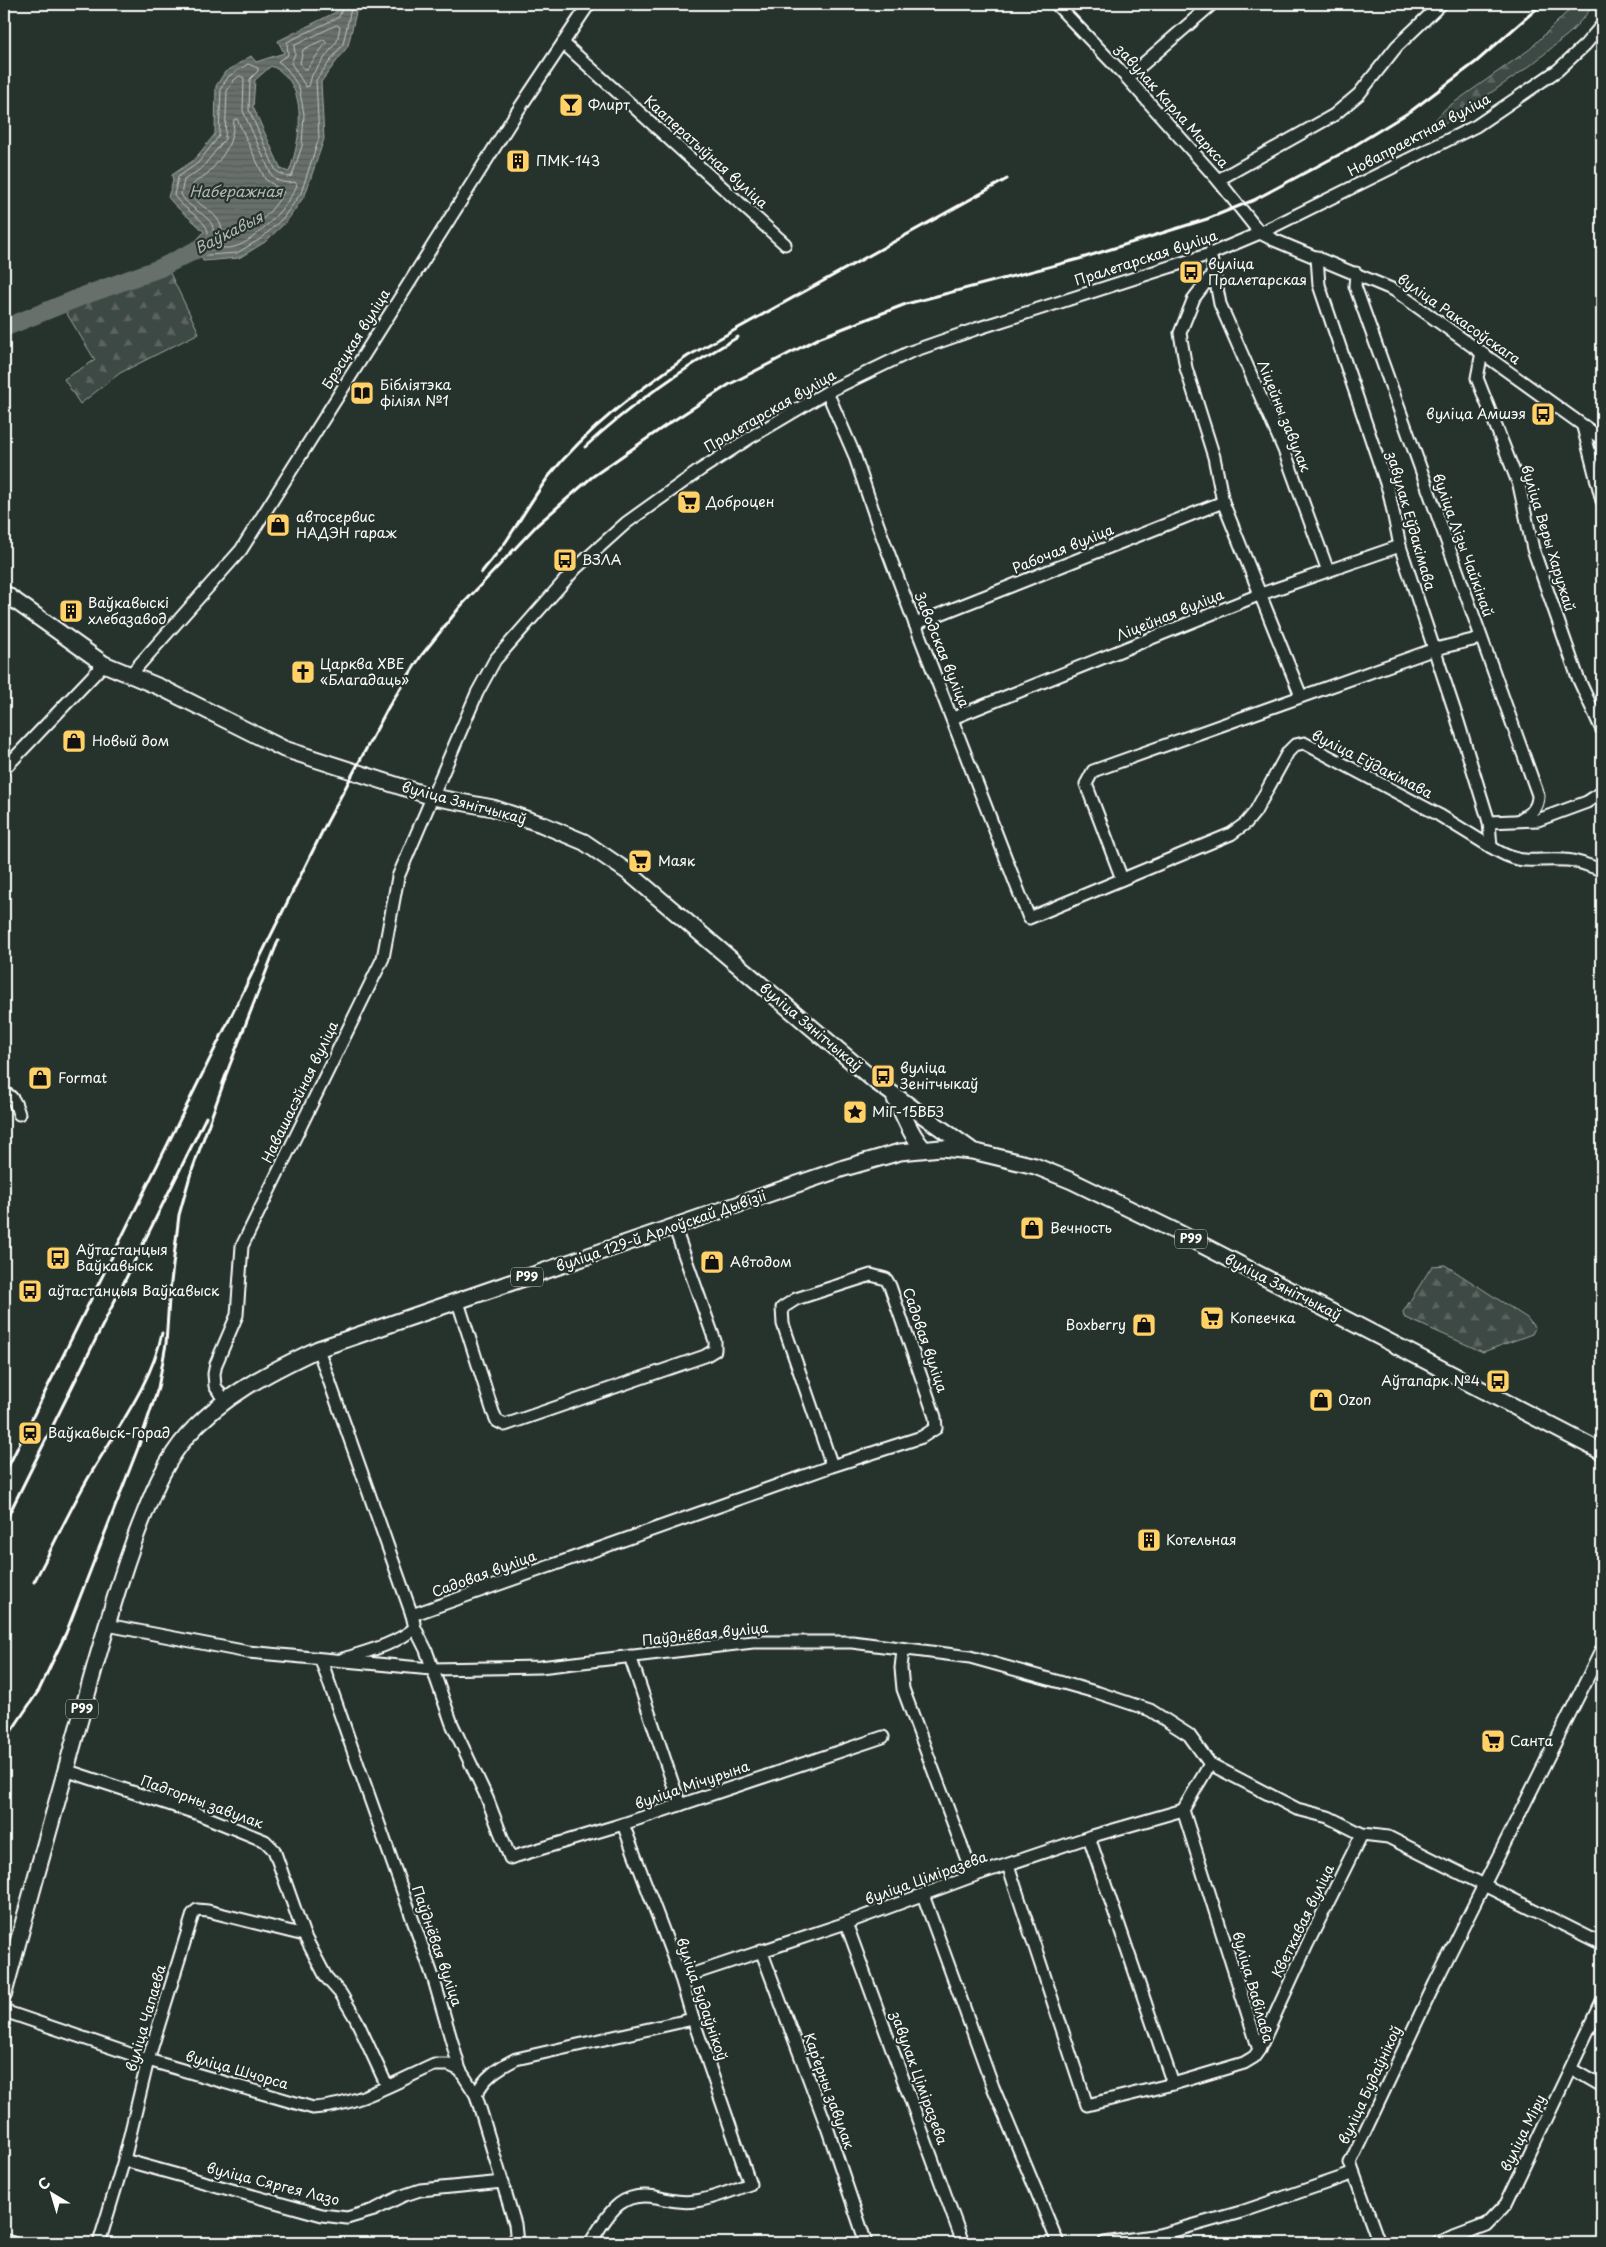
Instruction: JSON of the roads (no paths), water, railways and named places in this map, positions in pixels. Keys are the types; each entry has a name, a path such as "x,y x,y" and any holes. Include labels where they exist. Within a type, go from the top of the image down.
{"main road":[{"name":"вуліца Зянітчыкаў","path":"4,593 104,664 162,688 284,749 433,797 493,808 541,824 600,851 628,872 893,1095 972,1150"},
{"path":"893,1095 905,1115 907,1126 923,1148 930,1133 929,1121"},
{"path":"888,1155 902,1140 907,1126"},
{"name":"вуліца Зянітчыкаў","path":"888,1155 923,1148 972,1150 1019,1161 1072,1181 1175,1231 1602,1452"},
{"name":"вуліца 129-й Арлоўскай Дывізіі","path":"4,1993 65,1770 128,1553 157,1482 187,1436 226,1401 278,1367 318,1349 674,1226 888,1155"}],"street":[{"name":"Брэсцкая вуліца","path":"130,675 241,550 589,4"},
{"name":"завулак Карла Маркса","path":"1056,4 1127,78 1218,180 1260,233"},
{"path":"1127,78 1212,4"},
{"path":"1218,180 1334,115 1359,94 1397,46 1441,4"},
{"name":"Новапраектная вуліца","path":"1260,233 1476,126 1558,70 1602,25"},
{"name":"Кааператыўная вуліца","path":"563,43 785,244"},
{"name":"Пралетарская вуліца","path":"433,797 477,693 495,660 575,569 626,523 700,470 751,436 827,392 910,352 966,332 1210,254 1260,233"},
{"name":"вуліца Ракасоўскага","path":"1260,233 1394,290 1602,439"},
{"path":"1210,254 1214,272 1194,298 1180,334 1186,368 1214,457 1223,502 1301,696"},
{"name":"завулак Еўдакімава","path":"1317,257 1319,285 1390,492 1400,546 1435,649 1489,822"},
{"name":"Ліцейны завулак","path":"1214,272 1220,304 1284,450 1328,571"},
{"name":"вуліца Лізы Чайкінай","path":"1356,273 1355,286 1538,795 1538,803 1533,812 1521,819"},
{"name":"вуліца Веры Харужай","path":"1482,352 1478,378 1519,485 1533,549 1575,669 1602,730"},
{"name":"Заводская вуліца","path":"827,392 854,454 878,526 1029,918"},
{"path":"1583,427 1602,501"},
{"name":"Рабочая вуліца","path":"915,624 1223,502"},
{"name":"Ліцейная вуліца","path":"953,718 1261,594 1400,546"},
{"path":"1122,879 1086,784 1093,771 1108,764 1435,649 1481,638"},
{"path":"4,769 104,664"},
{"name":"вуліца Еўдакімава","path":"1029,918 1231,834 1246,823 1255,812 1288,752 1295,745 1304,743 1415,802 1491,846"},
{"path":"1602,792 1587,802 1538,820 1521,819 1489,822 1491,846 1504,855 1524,862 1567,860 1602,870"},
{"name":"Навашасэйная вуліца","path":"226,1401 215,1386 214,1374 216,1364 237,1315 242,1246 383,958 398,877 433,797"},
{"path":"4,1093 14,1100 19,1114"},
{"path":"458,1302 493,1412 497,1421 505,1425 705,1356 715,1350 714,1341 674,1226"},
{"name":"Садовая вуліца","path":"412,1615 832,1466 922,1438 936,1428 935,1417 890,1286 886,1279 871,1275 796,1299 782,1308 783,1324 832,1466"},
{"path":"318,1349 412,1615 414,1628 426,1650 431,1669"},
{"name":"Паўднёвая вуліца","path":"106,1625 248,1652 431,1669 540,1667 753,1642 852,1642 903,1650 970,1657 1039,1678 1099,1693 1150,1710 1188,1735 1210,1764"},
{"path":"337,1661 388,1644 405,1636 414,1628"},
{"name":"вуліца Будаўнікоў","path":"1352,2174 1350,2163 1357,2145 1483,1886 1602,1649"},
{"path":"903,1650 901,1668 903,1689 973,1876"},
{"path":"630,1656 680,1804"},
{"name":"Паўднёвая вуліца","path":"321,1660 434,1980 460,2070 476,2095 515,2224 517,2243"},
{"name":"вуліца Мічурына","path":"431,1669 452,1724 487,1798 510,1858 623,1824 883,1737"},
{"path":"1183,1810 1210,1764 1297,1810 1328,1817 1362,1834 1388,1837 1602,1944"},
{"name":"Падгорны завулак","path":"65,1770 196,1813 265,1841 274,1850 304,1935 326,1977 341,1994 356,2019 387,2086"},
{"name":"вуліца Ціміразева","path":"681,1978 846,1923 973,1876 1089,1837 1183,1810"},
{"name":"вуліца Вавілава","path":"1008,1865 1087,2105 1173,2084 1244,2063 1259,2050 1183,1810"},
{"name":"вуліца Будаўнікоў","path":"590,2243 611,2211 624,2199 648,2196 677,2201 695,2201 750,2184 693,2020 681,1978 623,1824"},
{"name":"Кветкавая вуліца","path":"1259,2050 1307,1945 1362,1834"},
{"path":"1089,1837 1173,2084"},
{"path":"923,1895 993,2087 1058,2243"},
{"name":"вуліца Чапаева","path":"99,2243 124,2160 148,2060 193,1914 197,1910 304,1935"},
{"name":"завулак Ціміразева","path":"846,1923 963,2243"},
{"name":"Карʼерны завулак","path":"761,1950 828,2130 866,2243"},
{"name":"вуліца Міру","path":"1438,2243 1486,2225 1506,2204 1602,2002"},
{"name":"вуліца Шчорса","path":"4,2011 148,2060 313,2108 331,2107 346,2103 434,2065 449,2065 460,2070"},
{"path":"476,2095 482,2083 499,2067 516,2059 693,2020"},
{"path":"1571,2069 1602,2087"},
{"name":"вуліца Сяргея Лазо","path":"124,2160 322,2215 347,2218 374,2210 402,2196 420,2190 503,2182"},
{"path":"1104,2243 1159,2234 1204,2222 1352,2174 1379,2243"},
{"path":"4,2240 13,2243"}],"water":[{"name":"Наберажная","path":"339,4 358,4 348,46 321,82 324,139 305,195 287,221 265,242 239,258 203,261 195,242 204,232 176,207 168,197 173,181 172,175 194,160 215,134 216,86 225,72 251,56 256,62 284,53 278,41 336,12","holes":["271,66 283,74 292,85 297,98 299,113 297,144 289,172 281,169 253,107 255,80"]}],"waterway":[{"name":"Ваўкавыя","path":"4,328 83,296 160,268 218,239"}],"railway":[{"path":"4,1475 326,824 389,706 421,656 460,607 537,525 592,477 665,426 730,384 821,337 906,304 1079,259 1207,219 1254,200 1344,152 1411,111 1476,62 1542,4"},
{"path":"481,573 501,549 543,484 564,458 614,411 650,383 688,356 1007,179"},
{"path":"585,447 658,387 738,337"},
{"path":"222,1085 278,941"},
{"path":"4,1742 39,1690 66,1633 138,1448 158,1388 166,1344 169,1299 179,1215 190,1176 225,1079"},
{"path":"4,1524 206,1117"},
{"path":"34,1582 85,1484 142,1387 151,1369 162,1333"}],"place":[{"name":"Флирт","path":"571,105"},
{"name":"ПМК-143","path":"518,161"},
{"name":"вуліца Пралетарская","path":"1191,272"},
{"name":"Бібліятэка філіял №1","path":"362,393"},
{"name":"вуліца Амшэя","path":"1543,414"},
{"name":"Доброцен","path":"689,502"},
{"name":"автосервис НАДЭН гараж","path":"278,525"},
{"name":"ВЗЛА","path":"565,560"},
{"name":"Ваўкавыскі хлебазавод","path":"71,611"},
{"name":"Царква ХВЕ «Благадаць»","path":"303,672"},
{"name":"Новый дом","path":"74,741"},
{"name":"Маяк","path":"640,861"},
{"name":"вуліца Зенітчыкаў","path":"883,1076"},
{"name":"Format","path":"40,1078"},
{"name":"МіГ-15ВБЗ","path":"855,1112"},
{"name":"Вечность","path":"1032,1228"},
{"name":"Аўтастанцыя Ваўкавыск","path":"58,1258"},
{"name":"Автодом","path":"712,1262"},
{"name":"аўтастанцыя Ваўкавыск","path":"30,1291"},
{"name":"Копеечка","path":"1212,1318"},
{"name":"Boxberry","path":"1144,1325"},
{"name":"Аўтапарк №4","path":"1498,1381"},
{"name":"Ozon","path":"1321,1400"},
{"name":"Ваўкавыск-Горад","path":"30,1433"},
{"name":"Котельная","path":"1149,1540"},
{"name":"Санта","path":"1493,1741"}]}
